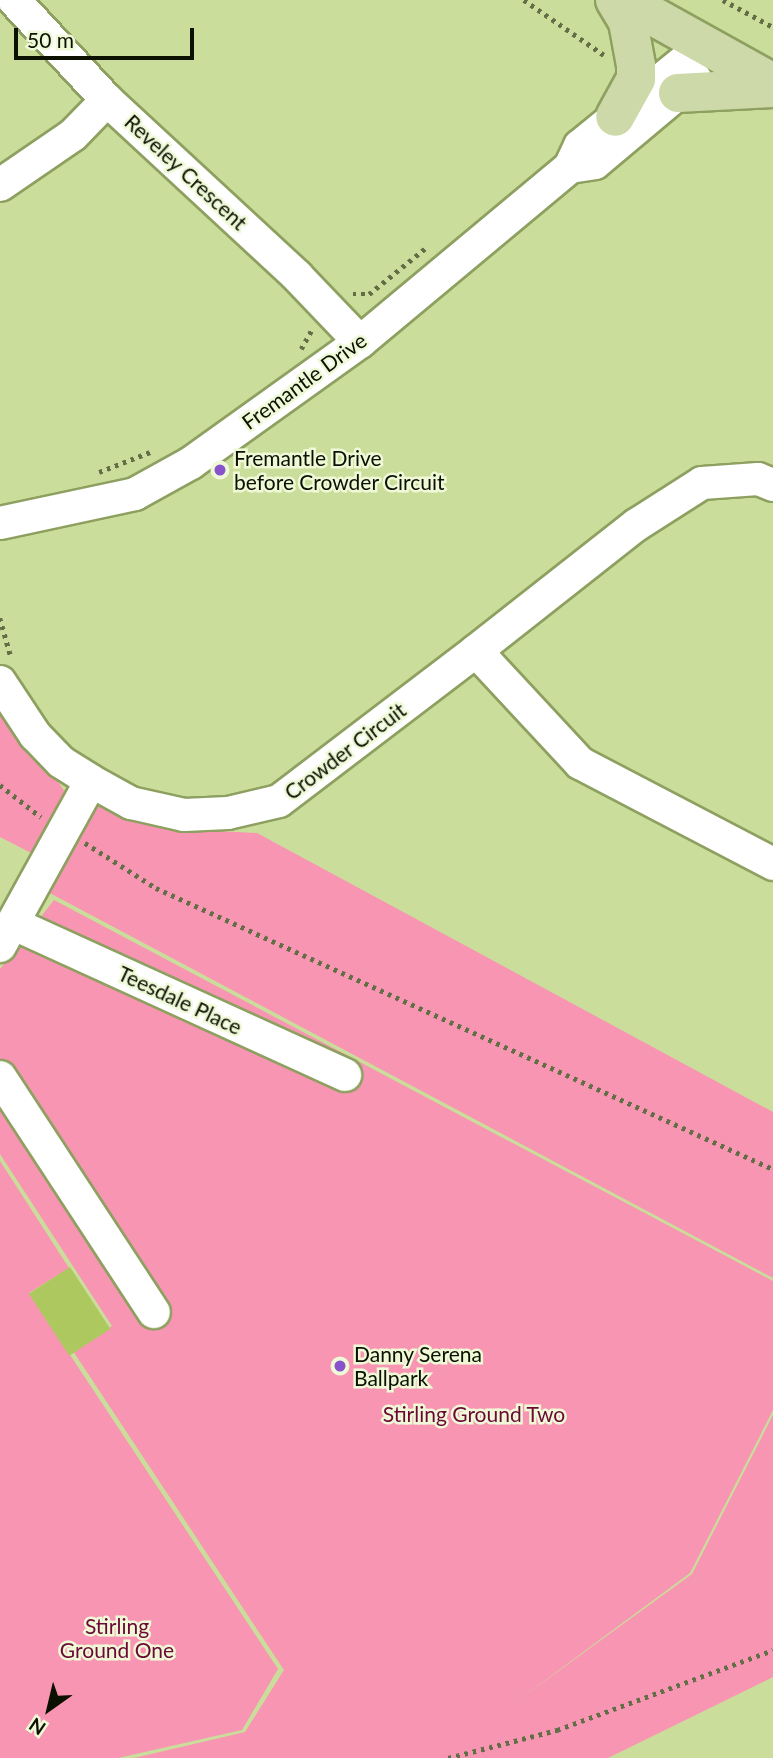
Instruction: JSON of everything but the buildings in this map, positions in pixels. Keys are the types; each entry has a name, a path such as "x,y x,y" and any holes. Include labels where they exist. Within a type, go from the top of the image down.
{"main road":[{"path":"615,0 628,22 636,79 615,117"},
{"path":"624,0 773,85"},
{"path":"678,93 773,85"}],"street":[{"name":"Reveley Crescent","path":"13,0 107,100 297,276 360,342"},
{"name":"Fremantle Drive","path":"0,523 135,494 191,463 360,342 570,167 580,146 615,117 715,51"},
{"name":"Fremantle Drive","path":"570,167 595,163 678,93 715,51"},
{"path":"0,185 13,180 73,135 107,100"},
{"name":"Crowder Circuit","path":"7,676 34,735 61,762 131,803 184,815 228,813 279,801 636,525 702,483 758,479 773,485"},
{"path":"476,651 580,763 773,864"},
{"name":"Teesdale Place","path":"91,782 7,935 345,1075"},
{"path":"0,1077 154,1312"}],"path":[{"path":"524,0 615,64"},
{"path":"723,0 773,27"},
{"path":"0,618 7,676"},
{"path":"0,785 156,888 773,1169"},
{"path":"447,1758 557,1730 773,1650"}],"green space":[{"path":"0,698 70,799 35,855 0,837"},
{"path":"95,801 195,830 257,833 773,1112 773,1278 46,891"},
{"name":"Stirling Ground Two","path":"54,900 773,1281 773,1410 690,1573 513,1704 692,1574 773,1415 773,1677 608,1758 134,1758 245,1732 284,1670 73,1351 112,1326 0,1154 0,969"},
{"name":"Stirling Ground One","path":"0,1161 69,1268 29,1293 278,1669 242,1730 118,1758 0,1758"}],"place":[{"name":"Fremantle Drive before Crowder Circuit","path":"220,470"},
{"name":"Danny Serena Ballpark","path":"340,1366"}]}
